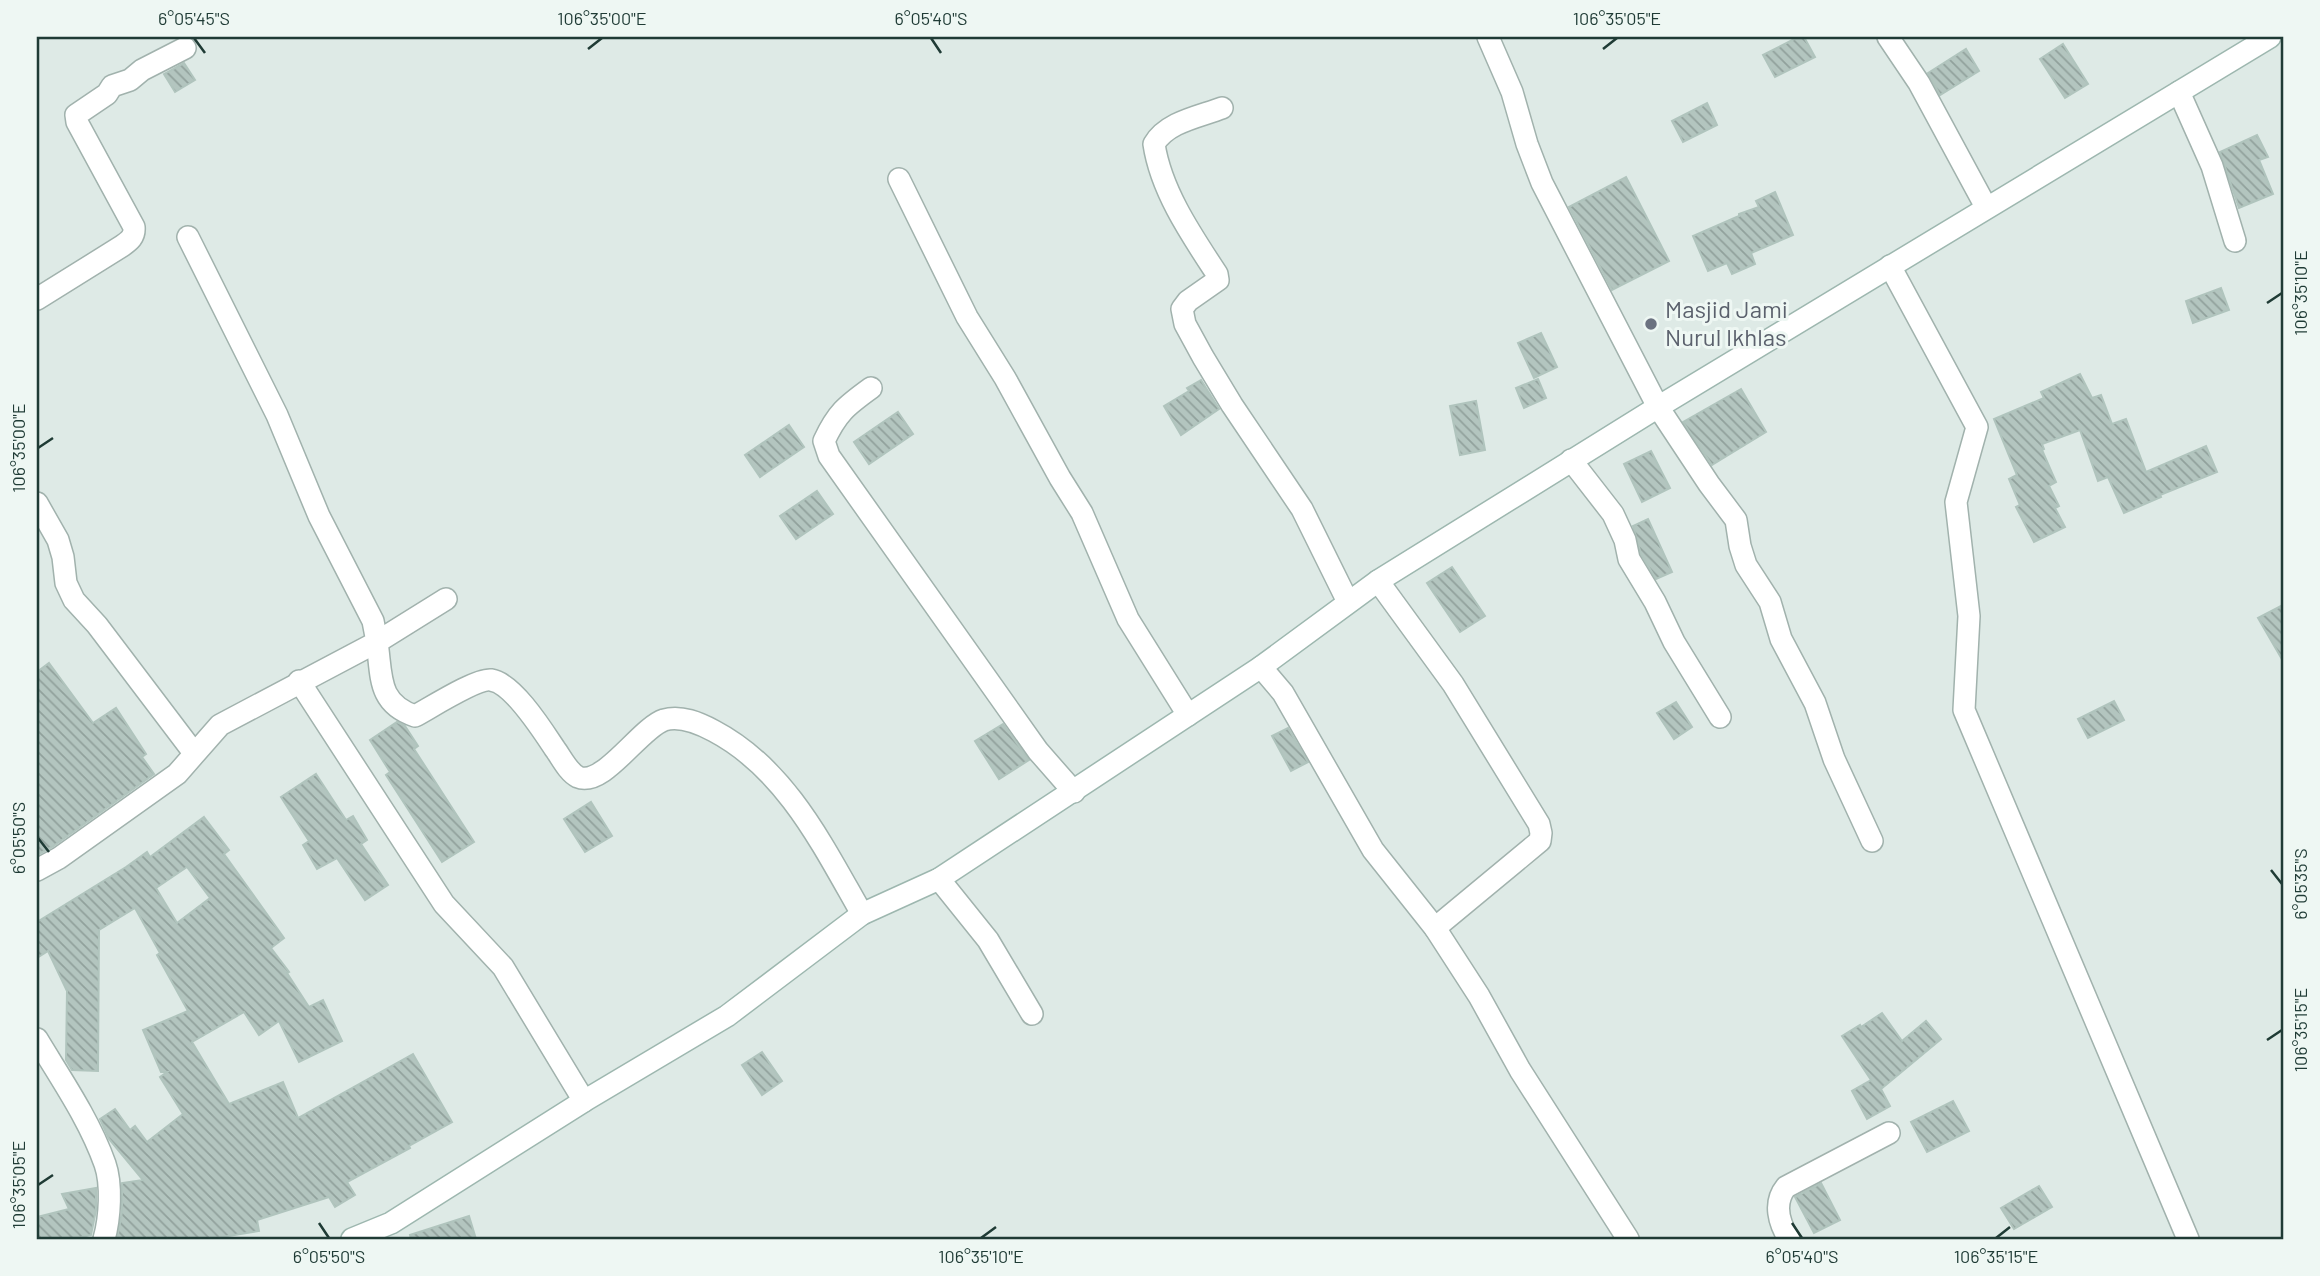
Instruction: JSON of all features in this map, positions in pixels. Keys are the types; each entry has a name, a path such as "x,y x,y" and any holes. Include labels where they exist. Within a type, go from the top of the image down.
{"street":[{"path":"1488,37 1512,92 1542,183 1658,407 1736,520 1746,565 1770,602 1780,639 1815,703 1833,759 1872,841"},
{"path":"1888,37 1919,83 1986,207"},
{"path":"352,1239 391,1223 584,1101 727,1016 862,914 939,880 1261,667 1378,581 1571,460 2270,37"},
{"path":"37,299 122,247 132,239 135,232 77,122 76,115 107,94 112,86 130,80 142,70 185,48"},
{"path":"2179,92 2212,166 2235,241"},
{"path":"1222,108 1170,127 1160,134 1154,144 1156,158 1185,225 1217,274 1217,280 1188,301 1182,309 1185,324 1232,405 1302,509 1348,602"},
{"path":"899,179 967,317 1082,513 1128,619 1188,715"},
{"path":"188,237 277,415 319,516 373,621 384,695 401,711 415,716 474,683 491,680 508,688 537,723 572,773 581,778 603,772 645,732 664,720 694,720 726,737 752,756 785,789 813,829 862,914"},
{"path":"1890,266 1977,427 1956,502 1969,616 1964,710 2188,1239"},
{"path":"871,388 843,409 831,426 824,441 830,456 1038,751 1074,792"},
{"path":"1571,460 1614,514 1625,540 1629,559 1655,602 1674,642 1720,717"},
{"path":"37,503 58,541 66,583 75,600 194,753"},
{"path":"1378,581 1453,684 1539,824 1541,833 1540,841 1435,928"},
{"path":"37,870 59,858 177,774 219,725 377,642 446,599"},
{"path":"1261,667 1283,693 1373,850 1435,928 1479,996 1520,1070 1628,1239"},
{"path":"299,681 444,904 503,967 584,1101"},
{"path":"939,880 988,940 1032,1014"},
{"path":"37,1039 80,1110 106,1166 109,1219 104,1239"},
{"path":"1789,1239 1778,1211 1779,1195 1786,1187 1889,1133"}],"building":[{"path":"1798,37 1804,37 1815,57 1775,77 1763,55"},
{"path":"2063,44 2088,84 2065,98 2040,59"},
{"path":"1966,49 1979,71 1940,95 1928,73"},
{"path":"184,63 195,80 175,92 164,74"},
{"path":"1707,103 1717,125 1683,142 1672,121"},
{"path":"2257,135 2268,157 2259,160 2273,194 2239,208 2220,152"},
{"path":"1626,177 1669,261 1612,290 1569,207"},
{"path":"1775,192 1793,235 1751,253 1755,264 1732,274 1727,263 1708,271 1693,236 1759,207 1756,201"},
{"path":"2221,288 2229,310 2193,323 2186,301"},
{"path":"1541,333 1557,367 1534,378 1518,343"},
{"path":"2080,374 2092,398 2101,395 2112,424 2126,419 2146,472 2206,446 2217,472 2124,513 2108,477 2098,481 2080,430 2042,444 2056,482 2049,486 2059,506 2055,508 2065,527 2034,542 2016,507 2020,505 2009,479 2017,475 1994,419 2044,398 2041,392"},
{"path":"1538,379 1546,398 1524,408 1516,388"},
{"path":"1201,380 1219,409 1181,435 1164,406 1189,391 1187,388"},
{"path":"1741,389 1766,432 1712,465 1683,422"},
{"path":"1476,401 1485,450 1460,455 1450,406"},
{"path":"898,412 913,434 869,464 854,442"},
{"path":"789,425 804,447 760,477 745,455"},
{"path":"1651,451 1670,488 1642,502 1624,464"},
{"path":"817,491 833,514 796,539 780,516"},
{"path":"1648,519 1672,572 1656,579 1641,554 1633,526"},
{"path":"1452,567 1485,616 1460,632 1427,583"},
{"path":"2283,605 2283,661 2258,618"},
{"path":"49,663 93,723 116,708 146,754 142,757 154,774 37,855 37,672"},
{"path":"2114,701 2124,720 2088,738 2078,719"},
{"path":"1676,702 1692,727 1674,739 1657,713"},
{"path":"397,722 405,726 418,746 414,749 474,842 442,862 386,775 390,772 370,740"},
{"path":"1003,724 1029,760 999,779 975,741"},
{"path":"1288,728 1308,762 1291,771 1272,736"},
{"path":"316,774 346,820 353,816 367,840 361,844 388,885 365,900 337,858 317,869 303,845 309,841 281,797"},
{"path":"591,802 612,836 585,852 564,819"},
{"path":"204,817 229,850 224,854 284,938 271,948 289,972 287,973 309,1007 323,1000 342,1041 299,1062 279,1021 259,1035 244,1012 192,1042 229,1104 283,1082 298,1118 413,1054 452,1122 347,1182 355,1195 335,1207 329,1197 257,1220 259,1231 210,1239 117,1239 122,1212 122,1183 143,1180 109,1139 100,1119 115,1109 130,1130 135,1126 147,1142 183,1114 160,1077 167,1072 161,1072 143,1030 188,1011 135,908 99,930 98,1071 72,1070 66,1060 67,991 48,951 37,958 37,922 147,852 150,857","holes":["187,867 210,898 177,923 156,888"]},
{"path":"1882,1013 1902,1041 1926,1021 1941,1039 1881,1089 1890,1106 1867,1119 1852,1091 1871,1080 1842,1036"},
{"path":"762,1052 782,1081 762,1095 742,1065"},
{"path":"1953,1101 1969,1131 1927,1152 1911,1122"},
{"path":"1821,1183 1840,1220 1814,1233 1795,1197"},
{"path":"2039,1186 2052,1207 2014,1229 2001,1208"},
{"path":"96,1188 96,1210 91,1235 73,1239 37,1239 37,1217 69,1209 62,1194"},
{"path":"469,1216 476,1239 411,1239 410,1235"}],"place":[{"name":"Masjid Jami Nurul Ikhlas","path":"1651,324"}]}
